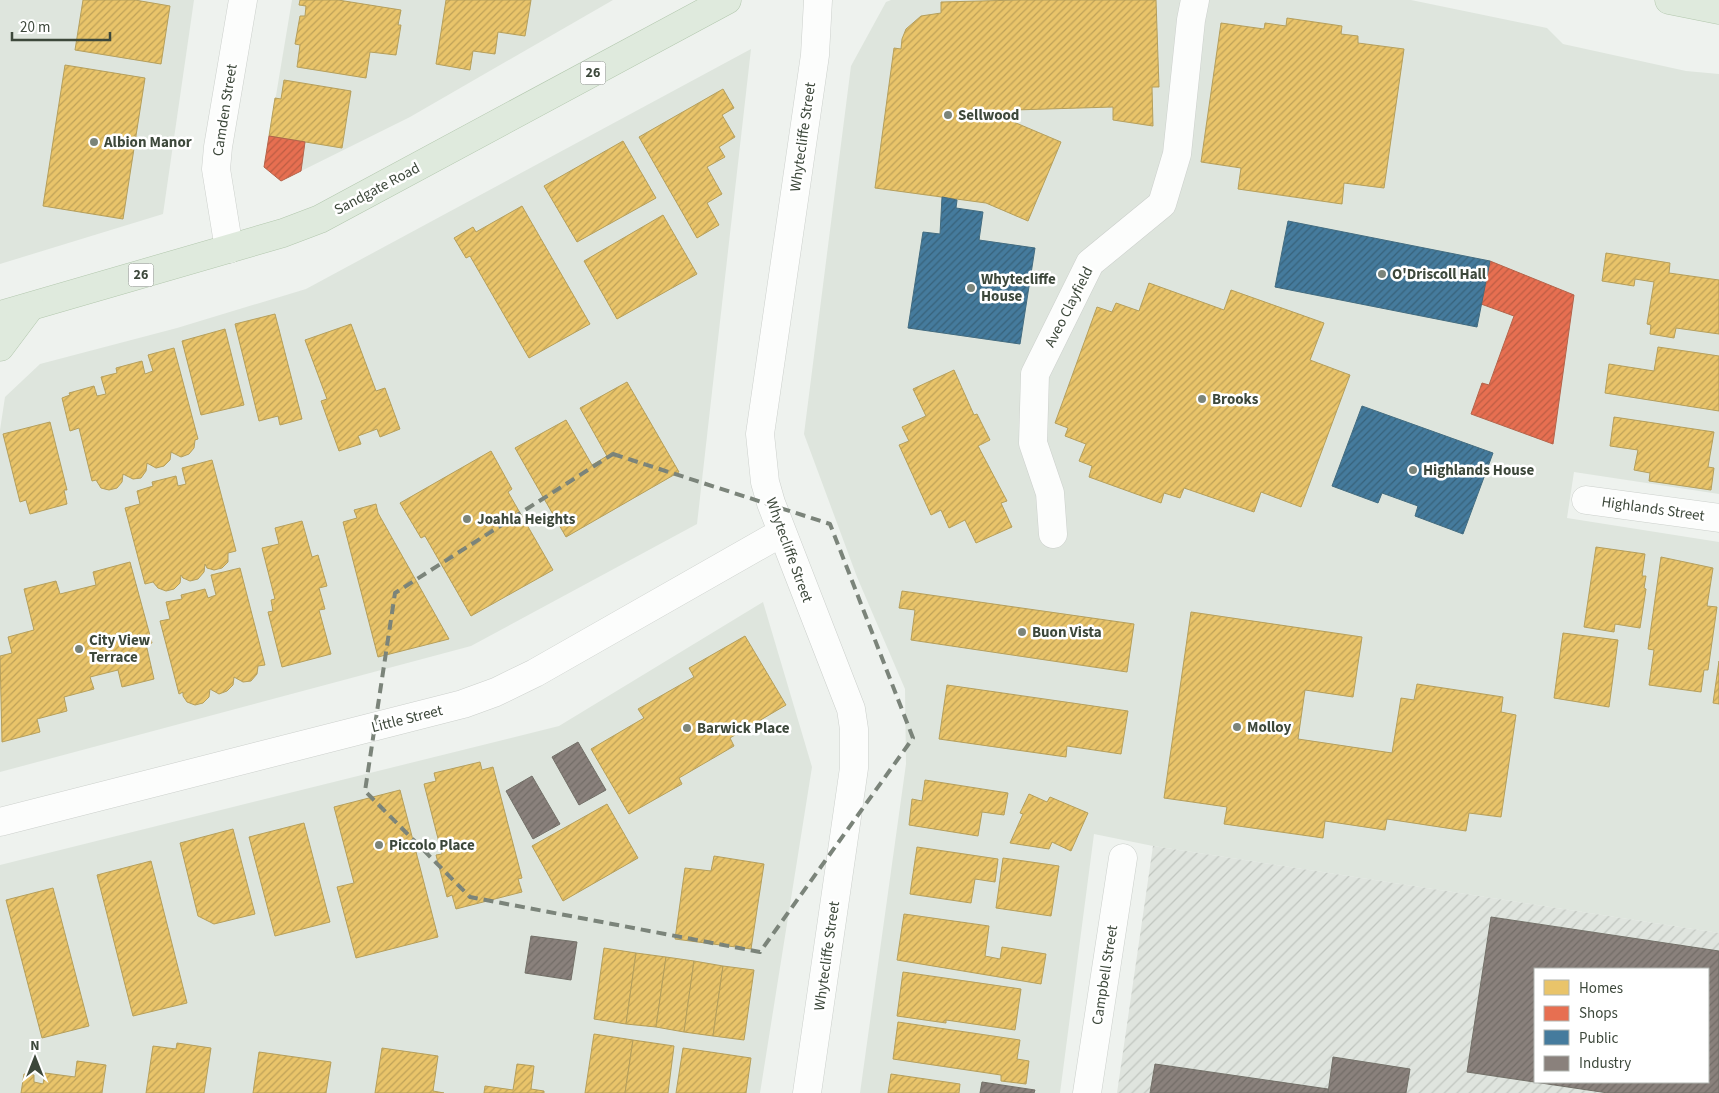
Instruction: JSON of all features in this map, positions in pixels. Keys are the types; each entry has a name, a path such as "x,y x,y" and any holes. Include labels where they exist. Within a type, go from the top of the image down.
{"highway":[{"name":"Sandgate Road","path":"0,316 283,233 328,215 727,0"},
{"path":"1669,0 1719,10"},
{"path":"0,347 30,307"}],"street":[{"name":"Camden Street","path":"229,249 216,169 218,146 243,0"},
{"name":"Whytecliffe Street","path":"807,1093 854,768 855,743 850,709 781,532 765,482 760,434 815,55 818,0"},
{"name":"Aveo Clayfield","path":"1053,534 1050,493 1033,442 1035,374 1090,263 1162,204 1177,154 1190,7"},
{"name":"Highlands Street","path":"1586,500 1719,518"},
{"name":"Little Street","path":"0,822 463,704 496,692 544,668 781,532"},
{"name":"Campbell Street","path":"1087,1093 1123,858"}],"highlighted area":[{"path":"613,454 830,524 913,738 760,952 470,897 365,791 395,593"}],"shaded area":[{"path":"0,0 194,0 163,214 0,264"},
{"path":"292,0 613,0 410,117 281,181 264,167"},
{"path":"891,0 1411,0 1547,28 1563,44 1686,71 1719,74 1719,494 1574,472 1567,518 1719,542 1719,933 1153,846 1094,834 1060,1093 860,1093 906,764 905,689 857,577 804,434 851,66 886,2"},
{"path":"751,49 697,524 471,646 0,772 0,430 5,397 40,364 177,328 306,289"},
{"path":"763,602 812,767 760,1093 0,1093 0,865 559,726"},
{"path":"1153,846 1719,933 1719,1093 1117,1093"}],"building: Homes":[{"path":"83,0 135,0 170,6 161,64 75,50"},
{"path":"300,0 338,0 401,10 398,25 401,25 396,55 370,52 366,78 297,67 300,45 295,44 300,16 305,16 306,6 299,5"},
{"path":"446,0 531,0 525,36 498,32 495,54 473,51 470,70 436,64"},
{"name":"Sellwood","path":"1156,0 1159,87 1152,87 1153,126 1113,120 1113,107 1014,110 1009,120 1061,142 1028,221 986,203 875,188 894,48 901,49 906,29 921,16 941,13 941,2"},
{"path":"1287,18 1342,26 1341,34 1358,36 1358,43 1404,49 1384,188 1344,183 1342,204 1238,189 1241,168 1201,162 1221,23 1264,29 1265,23 1286,26"},
{"name":"Albion Manor","path":"65,65 145,78 123,219 43,206"},
{"path":"284,80 351,91 342,148 269,136 275,98 281,99"},
{"path":"723,89 734,108 722,115 735,137 719,147 725,157 707,167 722,194 707,203 719,225 697,238 639,137"},
{"path":"623,141 656,198 577,242 544,186"},
{"path":"522,206 590,324 529,358 470,256 466,258 454,238 473,227 476,232"},
{"path":"663,215 697,274 617,319 584,261"},
{"path":"1606,253 1670,263 1669,273 1719,280 1719,334 1676,328 1674,338 1650,334 1651,325 1647,324 1654,282 1635,279 1634,286 1602,281"},
{"name":"Brooks","path":"1149,283 1224,310 1231,290 1324,323 1310,360 1350,375 1301,507 1261,492 1254,512 1184,488 1180,498 1164,493 1161,503 1089,477 1092,466 1079,461 1086,444 1065,436 1068,428 1055,423 1097,307 1112,312 1116,303 1139,311"},
{"path":"275,314 302,419 280,425 278,416 259,421 235,324"},
{"path":"351,324 376,391 385,388 400,429 380,437 377,429 358,436 361,444 339,451 321,401 327,399 305,340"},
{"path":"225,329 244,405 201,415 182,341"},
{"path":"1658,347 1719,356 1719,411 1605,393 1609,364 1654,371"},
{"path":"174,348 198,439 195,440 194,448 189,454 181,457 171,452 170,460 164,466 156,468 147,463 146,471 141,478 133,479 123,474 122,482 117,488 109,490 101,488 96,480 92,481 79,428 70,431 62,398 70,395 69,393 94,386 97,396 106,394 101,377 117,373 116,368 142,361 145,374 153,371 148,355"},
{"path":"954,370 974,415 977,414 990,440 978,446 1007,501 1001,503 1012,527 976,543 965,520 949,528 941,510 931,515 899,445 909,441 902,427 926,416 913,389"},
{"path":"627,382 679,472 566,537 515,448 566,420 592,465 607,456 580,408"},
{"path":"1614,417 1714,432 1708,467 1714,468 1711,490 1649,481 1650,473 1634,470 1638,450 1610,446"},
{"path":"50,422 67,490 64,490 67,504 30,514 26,500 20,502 3,434"},
{"name":"Joahla Heights","path":"491,451 512,489 508,492 553,570 471,616 425,536 421,538 400,503"},
{"path":"212,460 236,551 228,553 228,562 222,568 214,570 207,568 205,564 204,572 198,579 190,581 181,575 180,583 174,589 166,591 158,588 153,582 145,584 125,508 140,504 137,491 153,486 152,482 176,476 178,486 186,484 182,468"},
{"path":"376,504 378,513 449,639 378,657 343,522 357,518 354,510"},
{"path":"302,521 312,557 318,555 327,586 319,588 325,609 319,610 331,654 282,667 268,612 273,611 271,600 275,599 262,548 279,544 275,528"},
{"path":"1596,547 1645,554 1642,576 1646,576 1644,588 1646,589 1640,628 1615,624 1614,632 1584,627"},
{"path":"1661,557 1713,568 1707,606 1717,607 1708,670 1704,670 1701,692 1649,685 1654,650 1648,649"},
{"name":"City View Terrace","path":"130,562 152,643 146,644 154,679 122,687 118,670 90,677 94,689 64,697 67,711 37,719 40,732 2,742 0,656 12,653 8,637 34,630 24,589 56,581 60,594 96,585 93,572"},
{"path":"240,568 265,665 258,666 257,674 251,681 243,682 234,677 233,685 227,691 219,694 210,689 209,697 203,703 195,705 187,702 183,692 179,694 160,621 170,619 166,602 182,599 181,595 205,589 208,598 216,595 211,575"},
{"name":"Buon Vista","path":"902,591 1134,624 1127,672 911,640 915,610 899,608"},
{"name":"Molloy","path":"1191,612 1362,637 1353,697 1305,690 1298,739 1392,753 1401,698 1414,700 1417,684 1503,697 1501,712 1516,715 1501,817 1469,813 1466,831 1387,819 1385,830 1325,821 1323,838 1224,824 1227,807 1164,798"},
{"path":"1563,633 1618,640 1609,707 1554,698"},
{"name":"Barwick Place","path":"745,636 786,705 730,738 734,746 679,778 682,784 629,814 591,749 644,718 638,709 694,677 689,668"},
{"path":"1719,661 1719,704 1713,703"},
{"path":"947,685 1128,711 1121,754 1067,746 1066,757 939,739"},
{"path":"480,762 482,770 493,767 522,878 518,879 522,892 456,909 452,895 447,897 436,855 442,854 424,784 436,781 434,773"},
{"path":"925,780 1008,793 1004,815 982,812 978,836 909,825 912,799 922,801"},
{"name":"Piccolo Place","path":"400,790 438,937 356,958 337,887 354,883 334,807"},
{"path":"1029,794 1047,802 1050,797 1088,813 1071,851 1052,842 1049,849 1010,843 1023,814 1020,813"},
{"path":"607,804 638,858 563,901 532,846"},
{"path":"304,823 330,922 275,936 249,837"},
{"path":"233,829 255,914 214,924 198,916 180,843"},
{"path":"917,847 998,859 995,882 975,879 971,903 910,894"},
{"path":"714,856 764,864 751,949 675,939 685,868 711,871"},
{"path":"1003,858 1059,866 1051,916 996,908"},
{"path":"151,861 187,1003 133,1016 97,875"},
{"path":"53,888 89,1026 42,1038 6,900"},
{"path":"904,914 989,926 985,956 1000,959 1002,947 1046,954 1041,984 897,960"},
{"path":"604,948 636,953 626,1024 594,1019"},
{"path":"636,953 666,957 656,1027 626,1024"},
{"path":"666,957 694,961 684,1032 656,1027"},
{"path":"694,961 723,966 713,1036 684,1032"},
{"path":"723,966 754,970 744,1040 713,1036"},
{"path":"903,972 1021,989 1015,1030 946,1020 946,1023 897,1016"},
{"path":"898,1022 1020,1040 1017,1059 1029,1061 1026,1084 1001,1081 1001,1075 893,1059"},
{"path":"594,1034 633,1040 625,1093 585,1093"},
{"path":"633,1040 674,1046 668,1093 625,1093"},
{"path":"177,1043 211,1048 204,1093 146,1093 153,1046 176,1049"},
{"path":"382,1048 438,1056 433,1091 444,1093 375,1093"},
{"path":"683,1048 751,1058 746,1093 676,1093"},
{"path":"259,1052 331,1062 326,1093 253,1093"},
{"path":"77,1061 106,1065 102,1093 21,1093 24,1074 34,1075 34,1082 43,1084 45,1073 75,1077"},
{"path":"517,1064 534,1066 531,1089 544,1091 544,1093 484,1093 485,1086 513,1090"},
{"path":"891,1074 960,1084 959,1093 888,1093"}],"building: Shops":[{"path":"269,136 305,142 301,171 281,181 264,167"},
{"path":"1490,261 1574,295 1553,444 1471,414 1482,383 1489,385 1514,316 1481,304"}],"building: Public":[{"name":"Whytecliffe House","path":"942,197 957,200 956,208 983,212 979,240 1035,248 1020,344 908,328 923,232 940,234"},
{"name":"O'Driscoll Hall","path":"1288,221 1490,261 1477,327 1275,287"},
{"name":"Highlands House","path":"1362,406 1493,453 1463,534 1415,516 1418,506 1382,493 1378,503 1332,486"}],"building: Industry":[{"path":"578,742 606,790 579,805 552,757"},
{"path":"532,776 560,824 533,839 506,791"},
{"path":"1491,917 1719,951 1719,1093 1608,1093 1541,1083 1709,1083 1709,968 1534,968 1534,1082 1467,1072"},
{"path":"531,936 577,942 571,980 525,973"},
{"path":"1333,1057 1410,1069 1406,1093 1328,1093"},
{"path":"1155,1064 1328,1089 1328,1093 1150,1093"},
{"path":"982,1082 1035,1090 1034,1093 980,1093"}],"place":[{"name":"Sellwood","path":"948,115"},
{"name":"Albion Manor","path":"94,142"},
{"name":"O'Driscoll Hall","path":"1382,274"},
{"name":"Whytecliffe House","path":"971,288"},
{"name":"Brooks","path":"1202,399"},
{"name":"Highlands House","path":"1413,470"},
{"name":"Joahla Heights","path":"467,519"},
{"name":"Buon Vista","path":"1022,632"},
{"name":"City View Terrace","path":"79,649"},
{"name":"Molloy","path":"1237,727"},
{"name":"Barwick Place","path":"687,728"},
{"name":"Piccolo Place","path":"379,845"}]}
